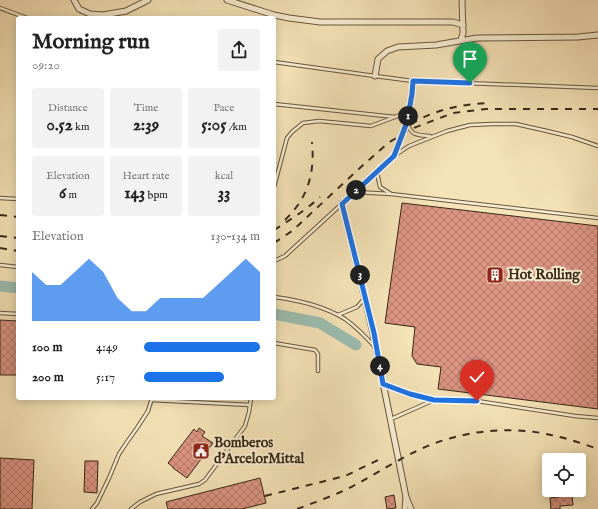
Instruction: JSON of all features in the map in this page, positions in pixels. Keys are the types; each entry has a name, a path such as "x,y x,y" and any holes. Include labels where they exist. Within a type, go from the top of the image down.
{"street":[{"path":"74,0 79,9 90,14 102,16 126,11 148,0"},
{"path":"226,0 274,15 320,22 453,22 463,25"},
{"path":"461,40 463,33 462,0"},
{"path":"375,76 378,59 387,51 398,47 436,45 477,38 578,37 598,35"},
{"path":"342,204 376,348 406,496 411,509"},
{"path":"405,509 406,496"}],"lane":[{"path":"0,8 22,16"},
{"path":"276,62 413,81 598,88"},
{"path":"394,156 407,122 413,81"},
{"path":"276,104 396,117"},
{"path":"276,178 287,138 303,123 319,121 371,126 409,112"},
{"path":"407,122 410,130 416,135 433,136"},
{"path":"276,260 285,256 394,156 409,146 447,131 470,125 516,124 566,135 598,146"},
{"path":"377,172 380,187 391,194"},
{"path":"355,192 391,194 598,218"},
{"path":"0,198 16,200"},
{"path":"0,265 16,267"},
{"path":"276,296 299,301 330,311 345,319 363,334 376,348"},
{"path":"338,316 357,307 365,298"},
{"path":"0,313 16,314"},
{"path":"276,343 315,350 318,354 318,371"},
{"path":"383,384 410,394 434,400 477,401 598,418"},
{"path":"92,509 110,478 119,454 148,411 151,400"},
{"path":"168,400 250,405"},
{"path":"131,509 140,502 156,494 199,484 205,480 245,426 251,400"},
{"path":"390,420 434,400"}],"building":[{"name":"Hot Rolling","path":"402,203 598,226 598,409 438,389 441,367 417,364 412,356 415,327 385,323"},
{"path":"0,320 16,321 16,375 0,375"},
{"path":"199,428 205,432 202,436 213,443 187,478 168,463 194,429 197,432"},
{"path":"0,458 34,460 32,509 0,509"},
{"path":"85,461 98,461 97,493 84,492"},
{"path":"260,478 266,503 242,509 168,509 166,502"},
{"path":"394,495 396,508 387,509 385,497"},
{"path":"572,497 573,505 560,506 560,509 551,509 550,498"}],"waterway":[{"path":"0,286 16,288"},
{"path":"276,314 320,323 356,345"}],"railway":[{"path":"411,124 420,119 450,108 491,103"},
{"path":"276,242 292,231 388,143 411,129 453,113 486,109 598,109"},
{"path":"285,220 299,203 308,184 311,175 313,153 312,142"},
{"path":"276,229 304,211 320,197"},
{"path":"0,215 16,217"},
{"path":"0,236 16,238"},
{"path":"0,248 16,251"},
{"path":"297,509 345,490 423,448 454,437 486,431 519,430 563,438 598,449"},
{"path":"265,496 345,476 378,460"}],"place":[{"name":"Hot Rolling","path":"495,275"},
{"name":"Bomberos d'ArcelorMittal","path":"201,451"}],"route":[{"path":"470,83 413,81 407,122 394,156 342,204 374,333 383,384 410,394 434,400 477,401"}]}
